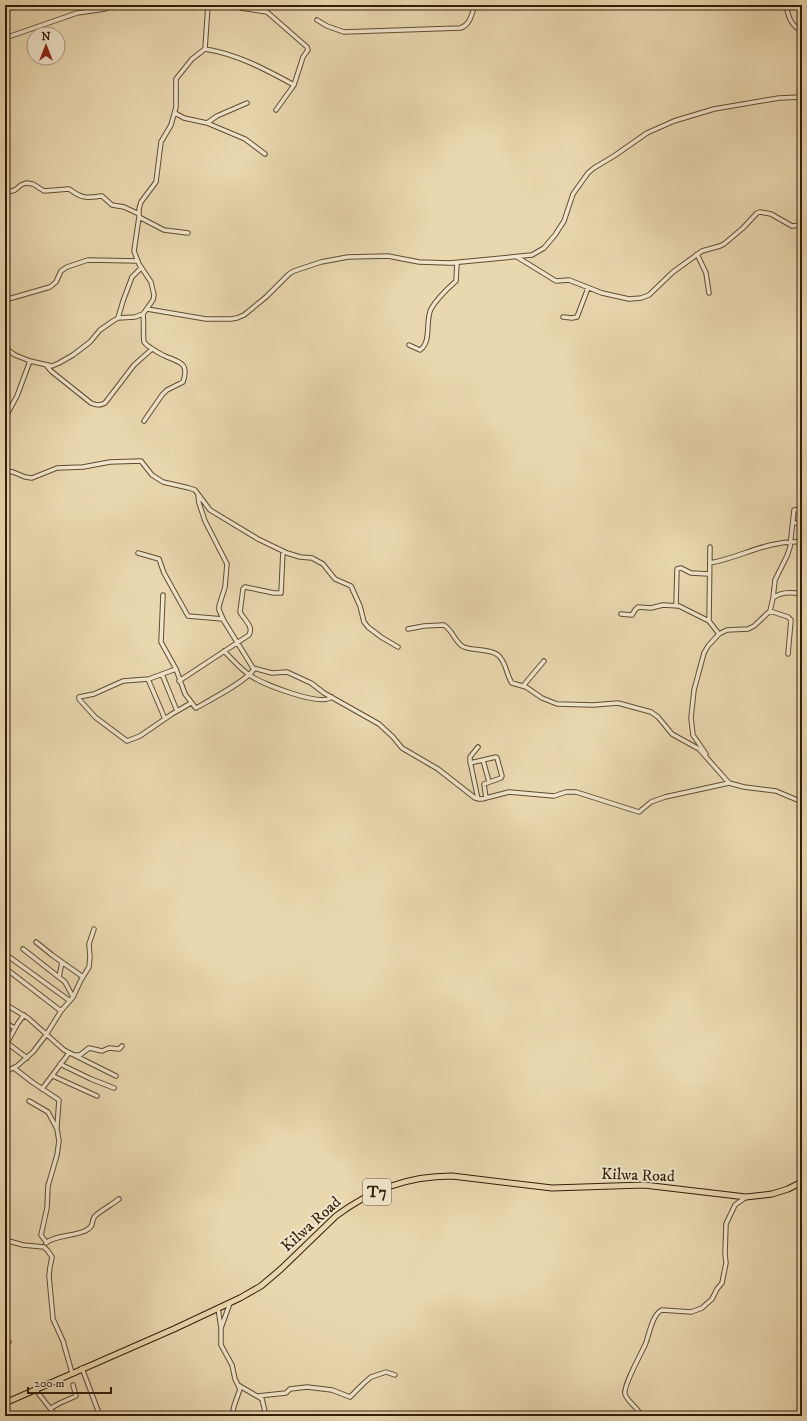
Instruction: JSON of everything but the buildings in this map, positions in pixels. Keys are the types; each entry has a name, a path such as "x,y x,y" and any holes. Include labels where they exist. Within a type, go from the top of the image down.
{"highway":[{"name":"Kilwa Road","path":"5,1403 230,1303 261,1286 281,1269 336,1216 371,1194 409,1180 436,1176 452,1176 552,1188 644,1185 746,1197 772,1194 788,1189 802,1182"}],"street":[{"path":"5,38 77,13 105,9 117,5"},
{"path":"205,49 208,5"},
{"path":"237,5 241,8 267,12 307,47 308,50 303,57 294,84 276,110"},
{"path":"317,20 327,26 344,32 460,28 466,25 473,13 474,5"},
{"path":"786,5 790,21 795,27 802,31"},
{"path":"5,348 15,355 30,361 52,366 73,355 90,342 107,324 118,318 143,314 147,309 154,298 154,292 150,279 141,268 134,251 141,202 156,182 161,142 175,113 177,100 176,80 192,59 205,49 220,51 244,60 294,84"},
{"path":"147,309 182,314 200,319 231,319 244,315 255,307 289,274 301,268 321,262 348,257 381,255 426,263 457,263 532,255 544,248 564,221 573,194 588,173 647,133 674,121 714,109 765,100 802,97"},
{"path":"207,123 217,116 247,103"},
{"path":"175,113 184,118 207,123 245,139 265,154"},
{"path":"5,193 15,190 26,183 33,184 44,191 69,190 76,195 85,198 102,196 112,205 124,207 164,230 188,233"},
{"path":"516,257 556,281 569,280 602,293 635,299 645,297 673,272 698,254 724,244 754,215 760,212 776,216 792,226 802,224"},
{"path":"698,254 706,273 709,293"},
{"path":"5,300 50,287 56,282 61,271 88,260 138,261"},
{"path":"409,345 420,350 423,347 429,328 430,312 447,289 456,282 457,263"},
{"path":"118,318 132,277 141,268"},
{"path":"563,318 577,317 588,288"},
{"path":"143,314 144,339 147,345 166,357 176,360 182,364 184,368 183,382 167,390 144,421"},
{"path":"46,365 51,371 91,403 101,405 105,403 134,365 152,349"},
{"path":"5,418 17,396 30,361"},
{"path":"5,471 32,478 56,468 83,467 110,462 138,460 144,463 152,475 163,482 195,490 210,510 258,539 283,551 300,557 317,560 325,565 335,579 351,586 366,624 381,637 398,647"},
{"path":"198,495 205,521 227,564 225,587 219,608 223,619 236,642 254,669 272,673 288,673 311,683 322,692 355,712 379,724 402,748 438,769 469,794 478,799 507,792 554,796 566,792 576,792 639,812 650,802 662,798 729,783 744,787 776,791 802,802"},
{"path":"707,757 692,732 691,706 695,683 704,653 719,634 724,631 750,628 770,611 775,580 787,556 791,542 794,523 794,510 802,509"},
{"path":"794,523 802,523"},
{"path":"710,563 727,560 768,545 802,542"},
{"path":"709,621 710,547"},
{"path":"179,681 236,642 249,635 251,631 249,625 240,613 243,588 281,593 283,551"},
{"path":"138,553 159,559 164,573 188,616 223,619"},
{"path":"676,606 677,569 681,568 691,572 709,574"},
{"path":"773,598 780,594 792,592 802,594"},
{"path":"163,596 161,642 176,669 179,681 185,694 196,708 221,694 249,675 254,669"},
{"path":"621,614 632,615 638,607 652,608 663,605 682,607 709,621 719,634"},
{"path":"770,611 788,617 791,621 788,654"},
{"path":"408,629 444,624 451,630 464,648 478,649 498,655 504,663 511,682 523,686 557,704 593,706 618,703 651,712 673,735 696,747 707,757 729,783"},
{"path":"224,651 249,675 266,685 284,692 321,700 328,700 332,697"},
{"path":"523,686 544,661"},
{"path":"176,669 148,679 123,682 94,694 78,697 80,702 90,712 126,741 140,736 164,719 191,703"},
{"path":"162,674 177,711"},
{"path":"148,679 164,719"},
{"path":"478,747 470,757 470,763 478,799"},
{"path":"470,763 496,757 499,762 502,776 501,778 484,784 486,798"},
{"path":"483,760 489,782"},
{"path":"5,1072 14,1068 34,1052 61,1011 70,1001 90,964 90,944 94,929"},
{"path":"36,942 83,977"},
{"path":"23,949 59,977 68,986 73,996"},
{"path":"8,956 70,1001"},
{"path":"59,977 62,962"},
{"path":"5,968 61,1011"},
{"path":"5,1004 24,1015 61,1048 116,1076"},
{"path":"24,1015 6,1042 27,1058"},
{"path":"5,1023 15,1028"},
{"path":"73,1055 80,1054 87,1049 102,1051 119,1048 122,1046"},
{"path":"42,1089 69,1053"},
{"path":"60,1064 114,1088"},
{"path":"14,1068 59,1100 57,1128 59,1141 58,1149 48,1186 47,1208 40,1235 46,1242"},
{"path":"53,1076 97,1096"},
{"path":"29,1101 48,1112 57,1128"},
{"path":"641,1416 640,1412 634,1408 627,1398 625,1391 655,1316 662,1310 687,1312 698,1310 706,1305 712,1298 722,1283 726,1263 726,1224 735,1205 746,1197"},
{"path":"44,1247 46,1242 50,1239 74,1235 85,1231 92,1225 95,1217 119,1199"},
{"path":"5,1240 23,1245 44,1247 52,1257 50,1267 50,1288 53,1319 63,1341 72,1373"},
{"path":"221,1328 230,1303"},
{"path":"218,1308 221,1328 221,1345 232,1365 235,1379 240,1390 232,1416"},
{"path":"82,1368 100,1416"},
{"path":"258,1396 286,1393 290,1389 307,1387 332,1390 350,1397 364,1382 371,1377 380,1375 383,1372 395,1375"},
{"path":"237,1384 263,1400 266,1416"},
{"path":"51,1408 76,1396 73,1385"},
{"path":"35,1389 56,1416"}]}
